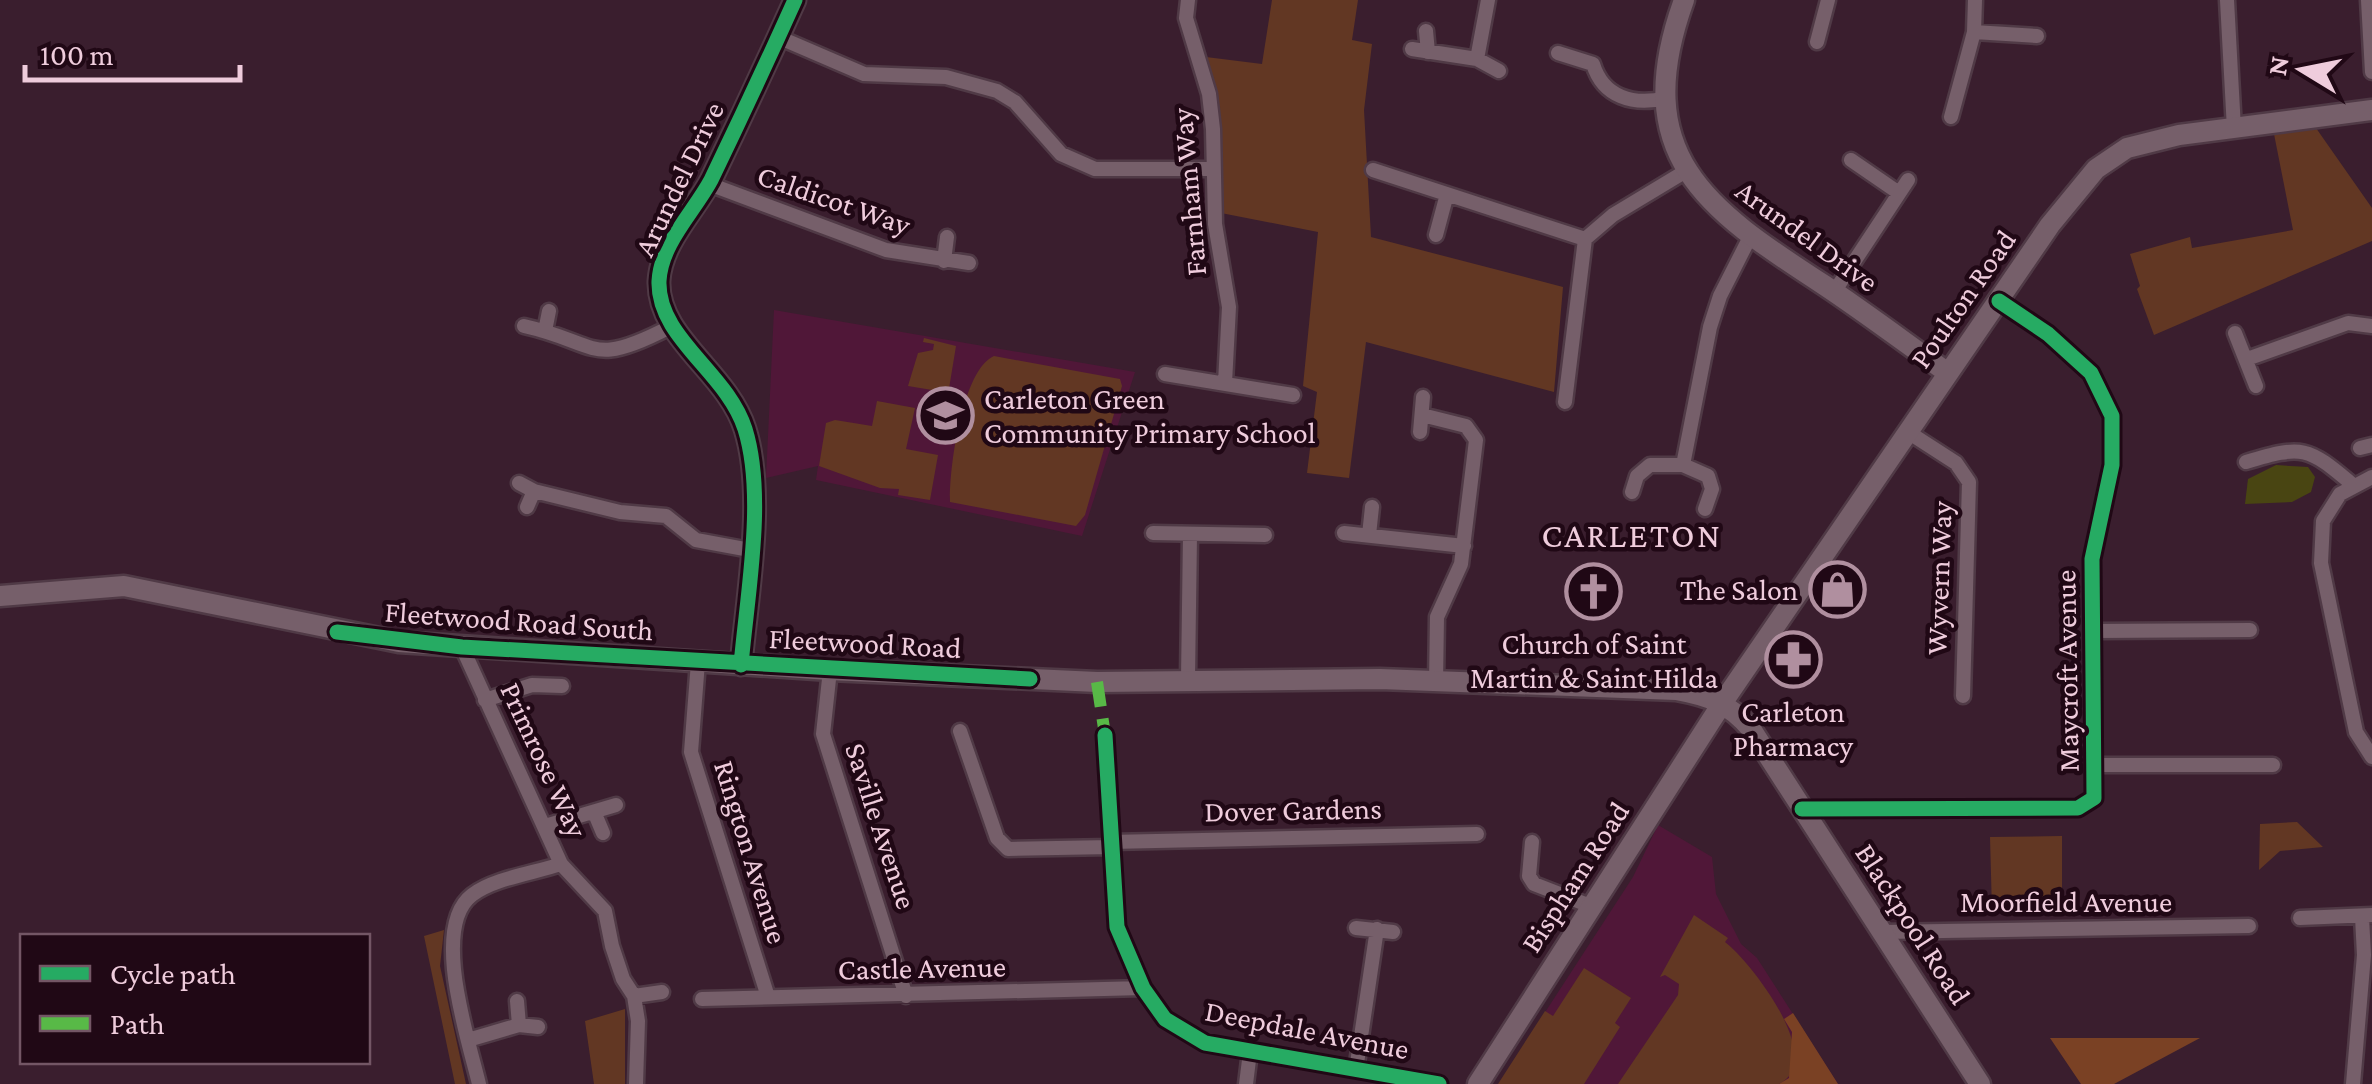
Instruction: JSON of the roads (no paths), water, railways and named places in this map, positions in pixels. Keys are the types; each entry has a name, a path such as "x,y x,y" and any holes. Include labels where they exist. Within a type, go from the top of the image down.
{"main road":[{"name":"Arundel Drive","path":"670,327 659,282 666,255 708,184 796,0"},
{"name":"Arundel Drive","path":"1684,0 1667,50 1666,98 1686,172 1716,210 1750,237 1948,373"},
{"name":"Poulton Road","path":"1722,702 2050,225 2109,157 2127,148 2179,136 2372,110"},
{"path":"670,327 730,394 744,427 753,473 740,665"},
{"name":"Fleetwood Road South","path":"0,596 94,585 137,587 336,632 462,647 698,662"},
{"name":"Fleetwood Road","path":"698,662 1096,682 1188,678 1676,690 1722,702"},
{"name":"Blackpool Road","path":"1722,702 1751,729 1980,1084"},
{"name":"Bispham Road","path":"1478,1084 1722,702"}],"street":[{"name":"Farnham Way","path":"1188,0 1186,18 1192,45 1209,94 1218,255 1229,307 1224,383"},
{"path":"1477,59 1488,0"},
{"path":"1951,118 1974,32 1976,0"},
{"path":"2227,0 2234,129"},
{"path":"2368,0 2372,72"},
{"path":"1818,42 1832,8"},
{"path":"1426,31 1428,52"},
{"path":"1974,32 2037,36"},
{"path":"778,37 864,74 946,77 997,91 1015,102 1061,154 1095,168 1213,169"},
{"path":"1412,50 1477,59 1499,71"},
{"path":"1558,53 1594,64 1597,80 1609,92 1649,102 1666,98"},
{"path":"1962,82 1975,93"},
{"path":"1851,160 1899,194"},
{"path":"1373,170 1585,239"},
{"path":"1565,402 1585,239 1613,215 1686,172"},
{"path":"1834,292 1908,180"},
{"name":"Caldicot Way","path":"708,184 886,250 970,264"},
{"path":"1436,235 1447,194"},
{"name":"Caldicot Way","path":"944,260 947,237"},
{"path":"1683,466 1710,327 1720,296 1750,237"},
{"name":"Maycroft Avenue","path":"1802,809 2078,808 2094,798 2096,631 2092,559 2112,465 2112,416 2090,374 2048,334 1998,300"},
{"path":"545,331 549,312"},
{"path":"2247,360 2348,323 2372,326"},
{"path":"524,326 572,344 610,352 670,327"},
{"path":"2235,334 2256,386"},
{"path":"1165,374 1293,394"},
{"path":"1420,432 1423,397"},
{"path":"1422,415 1466,426 1474,432 1476,448 1464,546 1437,617 1436,682"},
{"name":"Wyvern Way","path":"1908,432 1956,462 1969,482 1963,696"},
{"path":"2246,462 2292,448 2322,459 2353,485"},
{"path":"1632,492 1637,476 1650,465 1683,466 1708,476 1712,490 1705,509"},
{"path":"2372,477 2340,494 2324,520 2321,563 2356,732 2372,757"},
{"path":"519,482 534,491 620,512 666,516 696,540 750,550"},
{"path":"527,507 534,491"},
{"path":"1369,534 1372,507"},
{"path":"1344,532 1464,546"},
{"path":"1153,534 1265,535"},
{"path":"1188,678 1190,535"},
{"path":"2096,631 2250,630"},
{"name":"Primrose Way","path":"462,647 561,864 605,911 622,979 634,996 638,1021 636,1084"},
{"name":"Rington Avenue","path":"698,662 691,752 768,998"},
{"name":"Saville Avenue","path":"830,670 824,734 906,996"},
{"path":"485,700 532,685 562,686"},
{"name":"Dover Gardens","path":"960,731 997,838 1008,850 1477,834"},
{"name":"Deepdale Avenue","path":"1105,735 1117,927 1142,988 1165,1019 1205,1044 1439,1084"},
{"path":"2096,766 2273,765"},
{"path":"545,826 616,805"},
{"path":"594,814 604,833"},
{"path":"1532,842 1528,876 1534,884 1592,907"},
{"path":"479,1084 451,940 465,901 475,892 561,864"},
{"path":"2300,918 2367,916 2353,1084"},
{"name":"Moorfield Avenue","path":"1883,932 2249,926"},
{"path":"1356,928 1393,932"},
{"path":"1356,1070 1377,929"},
{"name":"Castle Avenue","path":"702,999 1142,988"},
{"path":"634,996 662,992"},
{"path":"517,1001 519,1025"},
{"path":"468,1040 519,1025 538,1027"},
{"path":"2355,1039 2372,1040"},
{"path":"1246,1084 1250,1052"}],"place":[{"name":"Carleton Green Community Primary School","path":"945,416"},
{"name":"The Salon","path":"1837,590"},
{"name":"Church of Saint Martin & Saint Hilda","path":"1594,592"},
{"name":"Carleton Pharmacy","path":"1793,660"}],"district":[{"name":"CARLETON","path":"1632,535"}]}
